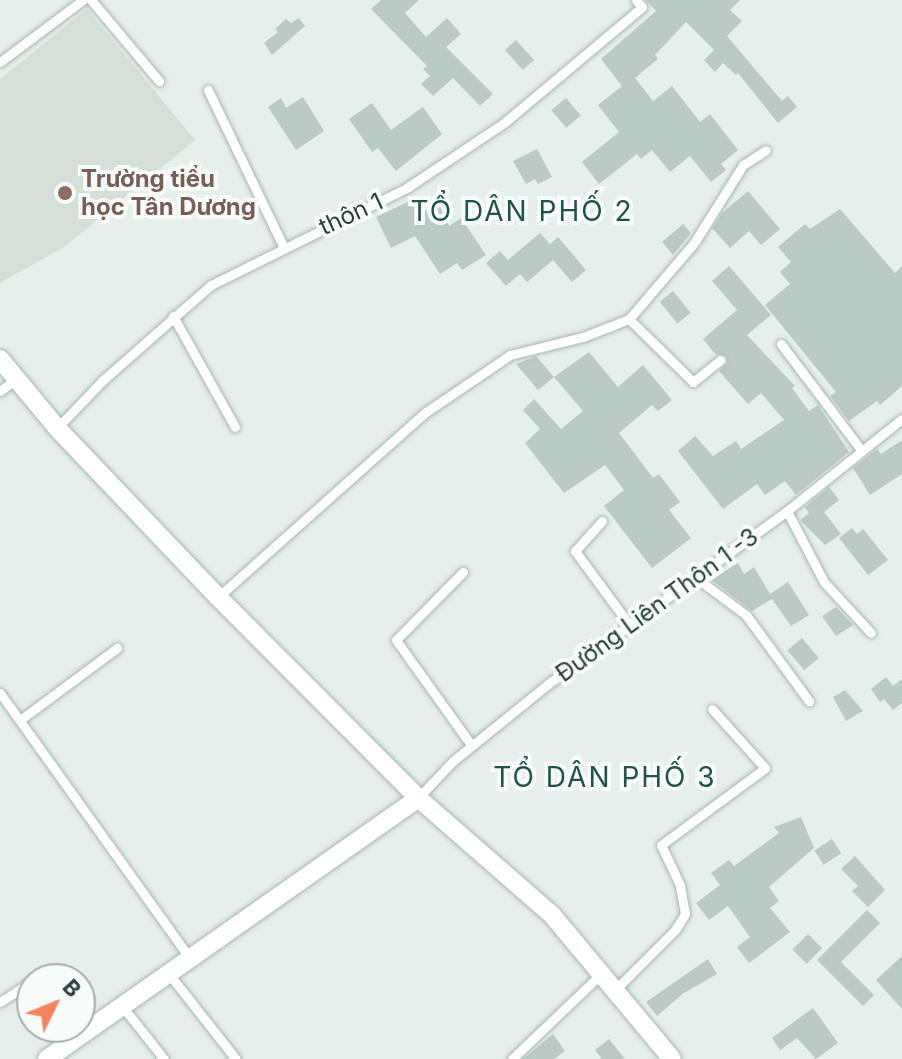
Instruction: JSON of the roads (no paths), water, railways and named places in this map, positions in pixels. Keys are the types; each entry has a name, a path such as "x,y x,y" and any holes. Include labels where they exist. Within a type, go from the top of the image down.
{"street":[{"path":"0,359 57,428 218,597 418,798 552,915 672,1059"},
{"path":"47,1059 418,798"}],"lane":[{"path":"0,62 83,0"},
{"path":"91,0 159,81"},
{"name":"thôn 1","path":"57,428 173,316 211,285 283,246 408,187 505,122 642,7 636,0"},
{"path":"208,90 283,246"},
{"path":"218,597 426,412 510,355 583,337 629,319 694,243 743,165 766,150"},
{"path":"173,316 235,427"},
{"path":"629,319 693,382 720,360"},
{"path":"781,344 862,451"},
{"path":"0,391 16,379"},
{"name":"Đường Liên Thôn 1 -3","path":"418,798 472,746 628,623 787,511 902,419"},
{"path":"787,511 824,582 871,633"},
{"path":"602,521 575,551 628,623"},
{"path":"463,572 396,640 472,746"},
{"path":"695,577 746,615 809,701"},
{"path":"20,720 117,648"},
{"path":"0,693 190,958"},
{"path":"616,989 675,930 685,914 680,885 661,845 765,768 712,709"},
{"path":"512,1059 602,973"},
{"path":"169,974 236,1059"},
{"path":"122,1006 164,1059"}],"place":[{"name":"Trường tiểu học Tân Dương","path":"65,193"}],"district":[{"name":"TỔ DÂN PHỐ 2","path":"522,211"},
{"name":"TỔ DÂN PHỐ 3","path":"605,777"}]}
